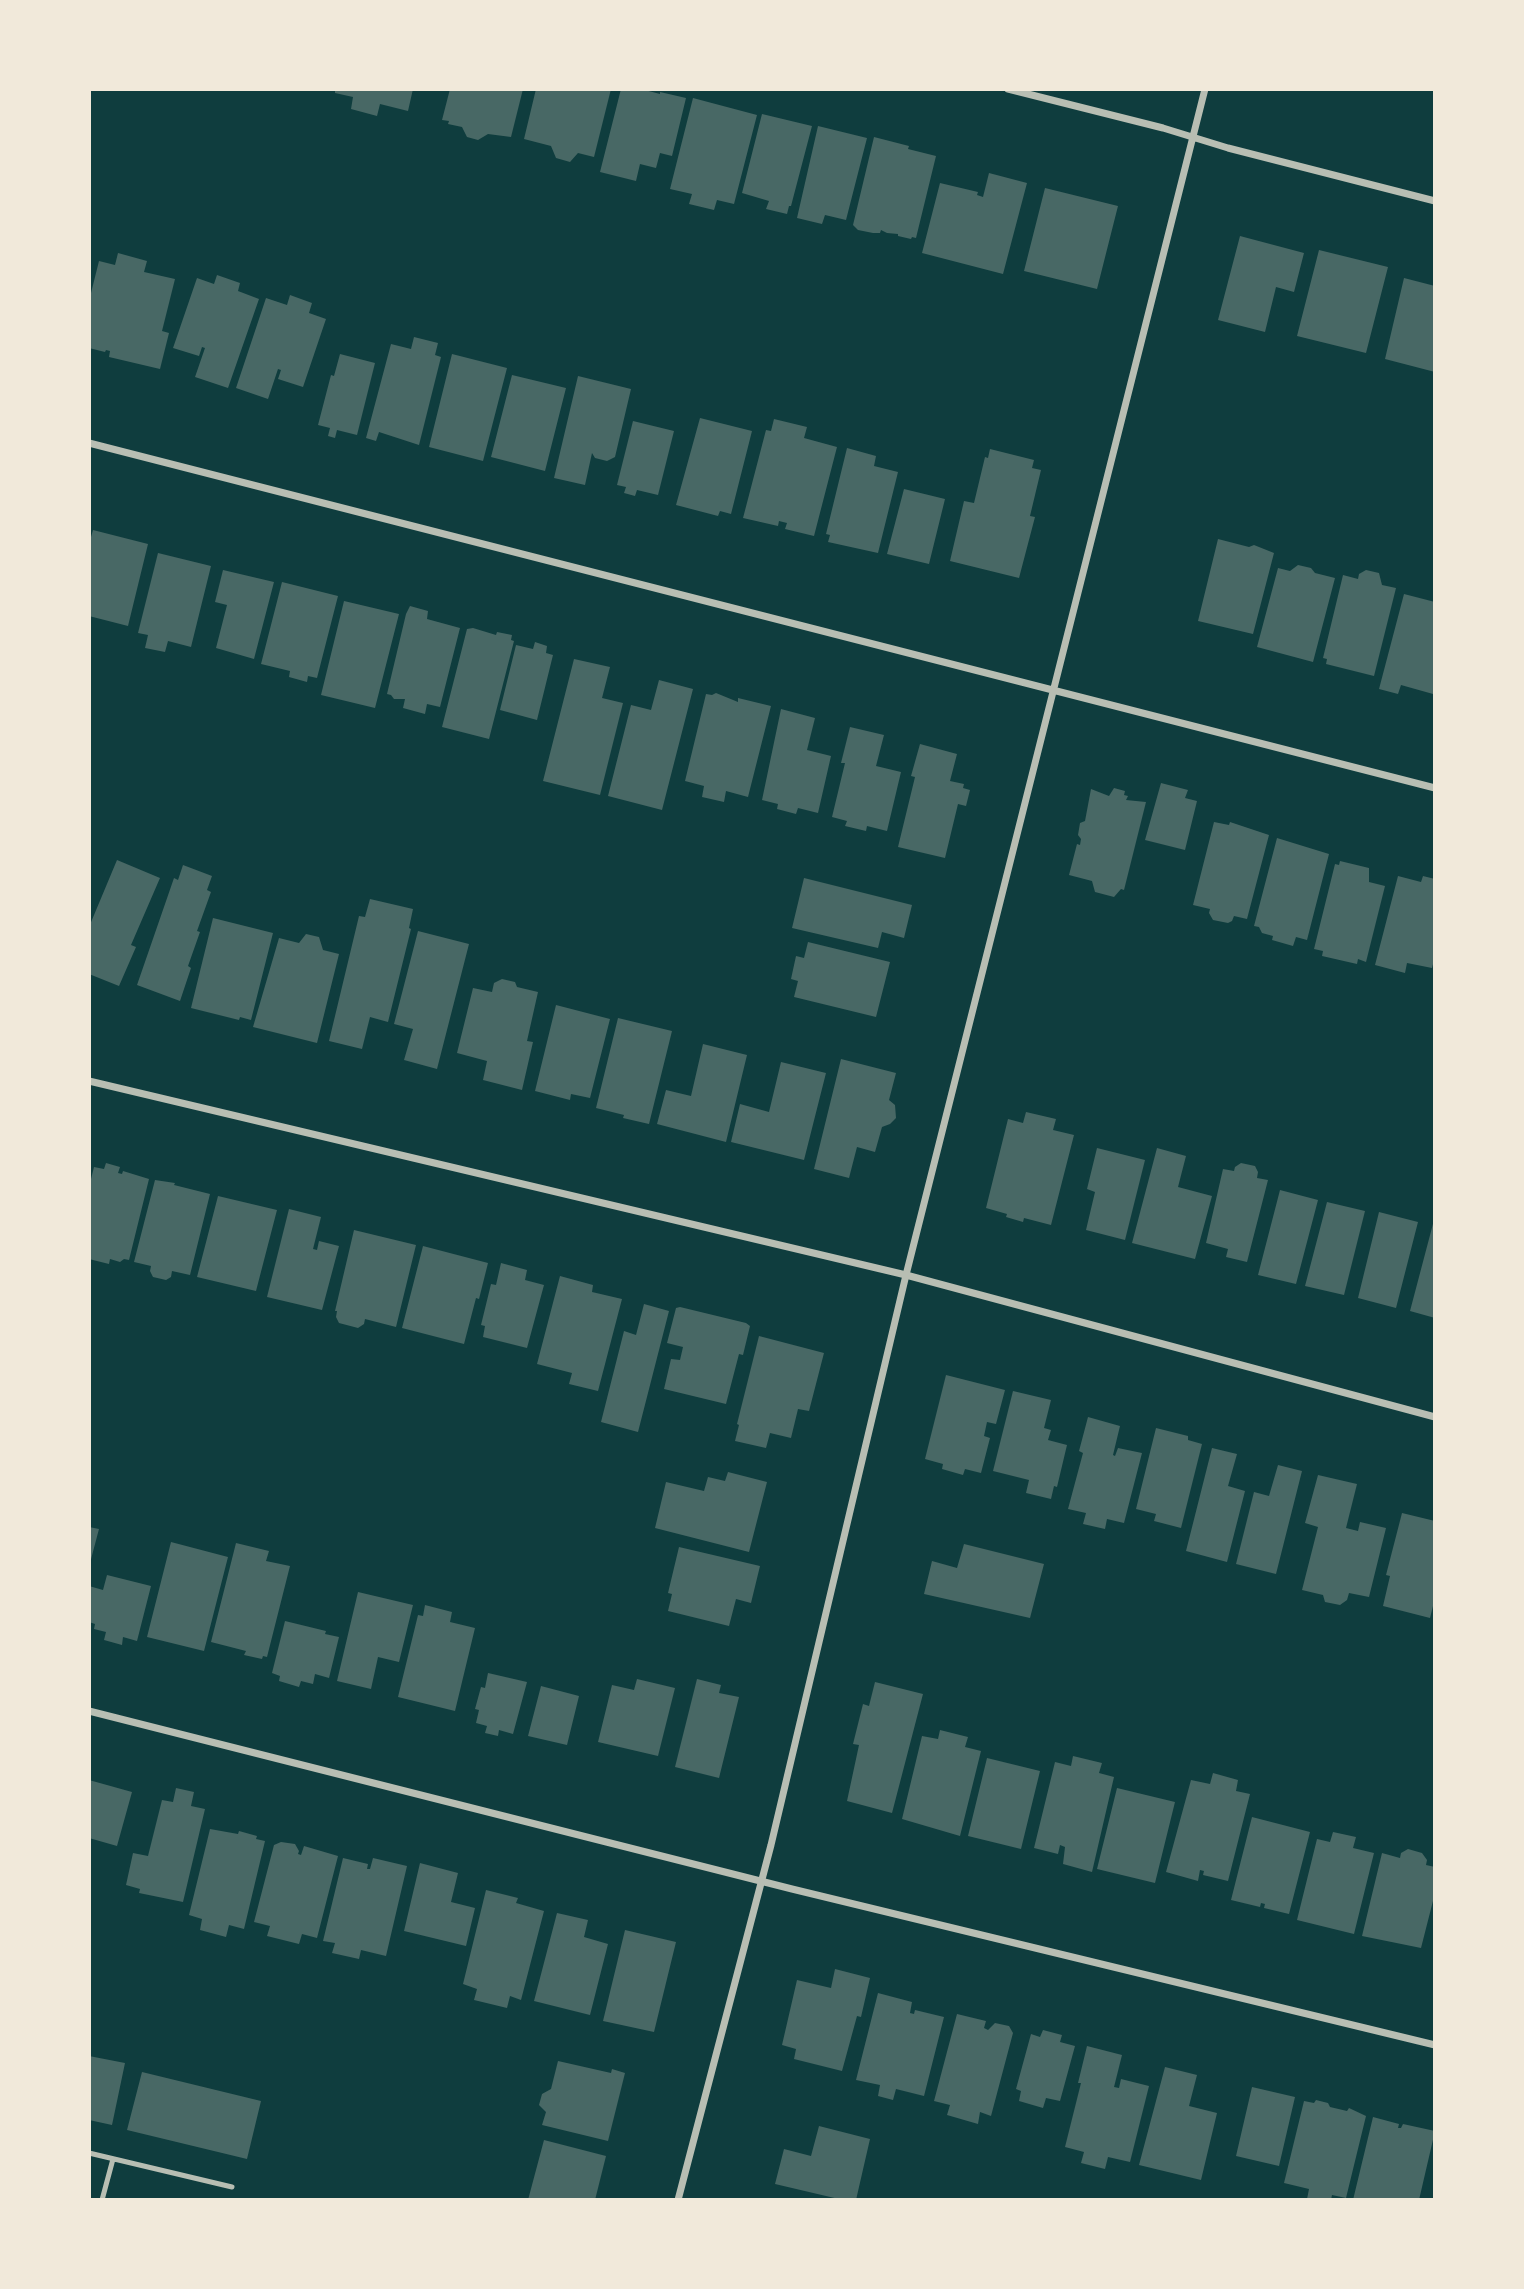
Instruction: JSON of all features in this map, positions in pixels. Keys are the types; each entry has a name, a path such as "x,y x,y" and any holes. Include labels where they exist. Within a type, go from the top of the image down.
{"street":[{"path":"1008,89 1435,201"},
{"path":"678,2200 761,1882 906,1275 1205,89"},
{"path":"89,443 1435,788"},
{"path":"89,1081 906,1275 1435,1416"},
{"path":"89,1711 761,1882 1435,2045"}],"lane":[{"path":"89,2153 232,2187"},
{"path":"102,2200 113,2159"}],"building":[{"path":"335,89 413,89 408,111 380,104 377,116 351,109 353,97 335,93"},
{"path":"450,89 523,89 511,137 488,134 478,140 467,137 462,127 442,120"},
{"path":"536,89 611,89 594,157 578,153 570,162 556,158 551,146 524,139"},
{"path":"621,89 641,89 686,98 672,156 660,153 656,168 640,164 636,181 600,172"},
{"path":"693,98 757,115 734,204 717,200 714,210 689,204 692,194 670,189"},
{"path":"762,114 812,126 787,214 766,209 769,201 742,193"},
{"path":"818,126 867,138 846,220 825,215 822,224 797,218"},
{"path":"874,137 936,156 916,238 881,230 880,233 873,233 858,230 853,225"},
{"path":"989,173 1027,183 1003,274 922,253 940,183 978,192 977,195 983,197"},
{"path":"1045,188 1118,206 1097,289 1024,271"},
{"path":"1240,236 1304,253 1294,292 1276,287 1265,332 1218,320"},
{"path":"1319,250 1388,267 1366,353 1297,336"},
{"path":"118,253 147,261 144,272 175,279 162,331 169,333 160,369 109,357 110,351 89,348 89,301 99,261 115,265"},
{"path":"217,275 240,283 238,291 259,299 228,388 195,377 205,348 202,347 199,356 173,348 197,278 214,284"},
{"path":"1404,278 1435,286 1435,372 1385,359"},
{"path":"290,295 312,303 309,313 326,319 303,387 278,379 281,370 278,369 268,399 236,388 266,298 287,305"},
{"path":"414,337 438,343 435,355 441,357 419,445 379,432 376,441 366,438 391,344 411,349"},
{"path":"340,354 375,363 357,435 337,430 335,438 328,436 330,428 318,425 331,375 334,376"},
{"path":"452,354 507,368 483,461 429,447"},
{"path":"512,375 566,388 545,471 491,457"},
{"path":"578,376 631,389 615,457 607,461 595,458 592,453 585,485 554,478"},
{"path":"700,418 752,431 731,514 720,511 718,516 676,505"},
{"path":"774,419 807,427 804,438 837,447 814,536 785,529 787,523 779,521 778,526 743,518 766,430 771,431"},
{"path":"633,421 674,431 658,495 637,490 635,496 624,493 626,487 617,485"},
{"path":"847,448 876,456 874,466 898,472 878,553 828,542 830,535 826,534"},
{"path":"990,449 1034,460 1032,468 1041,470 1030,516 1035,517 1019,578 950,561 964,501 974,503 985,457 988,458"},
{"path":"904,489 945,499 929,564 887,554"},
{"path":"93,530 148,544 128,626 89,616 89,544"},
{"path":"1218,539 1249,547 1254,545 1274,553 1253,634 1198,621"},
{"path":"158,553 211,566 191,647 168,641 165,652 145,648 148,635 138,633"},
{"path":"1298,565 1335,578 1313,662 1257,647 1278,568 1290,571"},
{"path":"223,570 274,582 254,659 216,648 227,605 215,602"},
{"path":"1366,570 1379,573 1382,585 1396,588 1374,676 1326,664 1327,659 1323,658 1343,575 1358,579 1359,574"},
{"path":"282,582 338,596 317,678 308,676 307,682 289,677 290,671 261,664"},
{"path":"1404,594 1435,602 1433,694 1401,685 1398,694 1379,689"},
{"path":"344,601 399,614 375,708 321,695"},
{"path":"410,606 428,611 427,619 460,628 440,707 427,704 425,714 403,708 405,699 394,699 387,694"},
{"path":"473,628 496,635 497,632 512,635 511,640 514,641 489,739 442,727 467,629"},
{"path":"535,642 547,646 546,653 553,655 537,720 500,710 516,645 533,649"},
{"path":"574,659 610,667 602,698 623,703 600,795 543,781"},
{"path":"659,680 693,689 662,810 608,796 631,705 651,710"},
{"path":"716,693 738,702 738,698 771,706 748,797 726,791 724,802 702,797 704,786 685,781 706,694"},
{"path":"781,709 815,718 807,750 831,756 818,813 798,808 796,814 777,809 778,804 762,800"},
{"path":"850,727 884,735 876,766 901,772 887,831 867,826 866,831 845,826 847,821 832,817 845,763 841,763"},
{"path":"920,744 957,754 950,781 964,784 963,788 970,790 966,806 958,804 945,858 898,847 915,777 911,776"},
{"path":"1161,783 1188,790 1185,798 1197,801 1185,850 1145,840"},
{"path":"1114,788 1125,791 1124,795 1128,796 1126,800 1146,802 1124,890 1121,889 1114,897 1095,892 1092,881 1069,875 1077,844 1080,845 1080,823 1085,821 1091,789 1109,796"},
{"path":"1214,822 1229,825 1230,822 1269,835 1247,919 1234,916 1228,923 1213,920 1210,909 1193,905"},
{"path":"1277,838 1329,854 1307,940 1296,937 1293,946 1272,940 1273,936 1262,933 1259,927 1254,926"},
{"path":"117,860 160,878 131,945 136,947 119,986 89,974 89,927"},
{"path":"1340,861 1369,868 1369,882 1385,886 1366,962 1358,959 1357,964 1322,956 1323,951 1314,949 1335,864 1339,865"},
{"path":"183,865 212,876 207,890 211,892 197,931 200,932 180,1001 137,985 174,878 178,880"},
{"path":"1398,876 1421,882 1423,876 1435,879 1435,956 1432,968 1407,963 1405,973 1375,965"},
{"path":"804,878 912,905 904,938 882,932 878,948 792,928"},
{"path":"370,899 413,909 411,929 388,1022 370,1017 362,1049 329,1041 359,916 365,917"},
{"path":"213,918 273,933 251,1020 240,1017 239,1020 191,1008"},
{"path":"418,931 469,944 437,1069 404,1060 413,1029 394,1024"},
{"path":"306,934 319,937 323,950 339,954 317,1043 253,1027 279,938 299,943"},
{"path":"808,942 890,962 876,1017 794,997 798,981 791,979 796,956 804,958"},
{"path":"502,979 515,982 517,987 538,992 527,1041 533,1042 522,1090 483,1080 487,1061 457,1053 473,988 492,992 494,983"},
{"path":"556,1005 610,1019 590,1098 571,1094 570,1100 535,1091"},
{"path":"618,1018 672,1031 649,1124 596,1108"},
{"path":"703,1044 747,1055 726,1142 657,1124 666,1090 691,1096"},
{"path":"841,1059 896,1073 889,1100 895,1105 896,1118 882,1127 875,1152 857,1147 849,1178 814,1169"},
{"path":"781,1062 826,1073 804,1160 731,1142 740,1104 769,1112"},
{"path":"1026,1112 1056,1119 1053,1130 1074,1135 1051,1225 1024,1218 1023,1222 986,1208 1008,1119 1023,1123"},
{"path":"1097,1148 1145,1160 1125,1240 1086,1230 1095,1192 1087,1189"},
{"path":"1157,1148 1186,1156 1178,1187 1212,1196 1195,1259 1132,1243"},
{"path":"106,1163 120,1167 118,1173 122,1174 123,1171 149,1179 129,1260 120,1262 110,1259 109,1264 89,1259 89,1187 94,1167 104,1169"},
{"path":"1241,1163 1255,1166 1257,1178 1268,1180 1247,1262 1226,1257 1228,1249 1206,1243 1223,1169 1234,1171"},
{"path":"155,1180 210,1194 190,1275 172,1271 171,1277 166,1280 153,1277 151,1266 134,1262"},
{"path":"1280,1190 1318,1200 1296,1284 1258,1275"},
{"path":"218,1196 277,1210 256,1291 197,1277"},
{"path":"1327,1202 1365,1211 1344,1295 1305,1286"},
{"path":"289,1209 321,1217 313,1249 317,1250 319,1241 339,1246 322,1310 267,1297"},
{"path":"1379,1212 1418,1222 1396,1308 1358,1298"},
{"path":"1435,1220 1435,1318 1410,1311"},
{"path":"354,1230 416,1245 396,1327 365,1319 364,1324 358,1328 339,1323 336,1317 335,1311"},
{"path":"423,1246 488,1263 464,1344 402,1328"},
{"path":"501,1263 527,1270 525,1280 544,1285 527,1348 483,1337 485,1326 481,1325 491,1284 496,1285"},
{"path":"560,1276 593,1285 592,1292 622,1299 598,1391 569,1384 572,1373 537,1364"},
{"path":"644,1304 669,1311 638,1432 601,1422 624,1331 636,1335"},
{"path":"676,1308 750,1326 743,1355 739,1354 726,1404 664,1389 671,1359 680,1360 683,1347 667,1343"},
{"path":"759,1336 824,1353 809,1411 798,1409 791,1438 770,1433 766,1448 735,1441"},
{"path":"946,1375 1005,1390 996,1424 987,1422 984,1436 990,1438 981,1473 965,1469 963,1475 942,1469 943,1464 925,1459"},
{"path":"1013,1391 1051,1400 1044,1428 1051,1430 1048,1440 1067,1445 1057,1487 1054,1486 1051,1499 1026,1493 1029,1480 993,1471"},
{"path":"1088,1417 1120,1426 1113,1455 1115,1456 1118,1448 1142,1453 1124,1523 1107,1519 1105,1529 1083,1524 1086,1513 1068,1509 1083,1453 1079,1451"},
{"path":"1156,1428 1188,1436 1188,1440 1202,1444 1181,1528 1154,1521 1156,1514 1136,1509"},
{"path":"1212,1448 1237,1454 1228,1486 1245,1491 1227,1562 1186,1551"},
{"path":"1278,1465 1302,1471 1276,1574 1236,1564 1254,1492 1269,1496"},
{"path":"728,1472 767,1482 749,1552 655,1528 666,1482 704,1491 708,1477 725,1481"},
{"path":"1318,1475 1357,1484 1346,1528 1358,1531 1360,1522 1386,1528 1369,1597 1349,1593 1347,1600 1340,1605 1325,1602 1323,1595 1302,1590 1318,1527 1305,1523"},
{"path":"1402,1513 1435,1521 1435,1598 1430,1618 1383,1606 1390,1576 1386,1575"},
{"path":"89,1527 99,1529 90,1563 89,1563"},
{"path":"171,1542 228,1557 204,1651 147,1637"},
{"path":"236,1543 269,1551 266,1561 290,1566 267,1657 263,1656 262,1659 244,1655 246,1651 211,1642"},
{"path":"964,1544 1044,1564 1030,1618 924,1594 932,1561 957,1568"},
{"path":"679,1547 760,1566 751,1603 736,1599 729,1626 668,1611 672,1594 668,1593"},
{"path":"107,1575 151,1586 137,1641 123,1637 122,1645 104,1640 106,1632 94,1629 95,1624 89,1622 89,1586 103,1590"},
{"path":"358,1592 413,1605 399,1662 378,1657 371,1689 337,1681"},
{"path":"425,1605 452,1612 450,1622 475,1628 455,1711 398,1697 418,1615 423,1616"},
{"path":"285,1621 339,1637 329,1678 315,1674 313,1684 301,1681 299,1687 279,1681 280,1676 272,1673"},
{"path":"488,1673 527,1682 513,1734 499,1730 498,1736 485,1733 487,1726 476,1723 479,1710 475,1709 481,1687 485,1688"},
{"path":"637,1679 675,1688 658,1756 598,1742 612,1685 634,1690"},
{"path":"697,1679 721,1685 719,1693 739,1697 719,1778 675,1767"},
{"path":"875,1682 923,1694 892,1813 847,1801 859,1745 853,1744 863,1704 869,1706"},
{"path":"541,1686 579,1696 567,1745 528,1736"},
{"path":"940,1730 968,1737 965,1747 981,1751 960,1836 902,1819 922,1736 938,1739"},
{"path":"1073,1756 1102,1763 1099,1773 1114,1777 1092,1872 1063,1864 1065,1847 1060,1845 1058,1854 1034,1848 1055,1762 1071,1766"},
{"path":"987,1758 1040,1771 1021,1849 968,1836"},
{"path":"1213,1773 1238,1780 1236,1791 1250,1794 1228,1881 1203,1875 1204,1871 1200,1870 1198,1881 1166,1872 1191,1780 1210,1784"},
{"path":"89,1780 132,1792 117,1846 89,1838"},
{"path":"176,1788 194,1792 191,1806 205,1809 183,1902 139,1893 140,1889 126,1885 133,1853 148,1856 162,1800 173,1802"},
{"path":"1117,1788 1175,1802 1155,1883 1097,1869"},
{"path":"1252,1817 1310,1832 1289,1914 1264,1908 1265,1904 1261,1903 1260,1907 1231,1900"},
{"path":"210,1829 238,1834 239,1831 265,1841 244,1929 229,1925 226,1937 200,1930 202,1919 189,1915"},
{"path":"1333,1832 1356,1837 1353,1848 1374,1853 1354,1934 1297,1920 1317,1839 1330,1842"},
{"path":"281,1842 295,1844 298,1854 301,1855 304,1846 338,1856 317,1938 302,1934 299,1944 267,1936 270,1926 254,1922 274,1845"},
{"path":"1408,1849 1422,1853 1427,1860 1426,1865 1435,1867 1435,1893 1421,1948 1362,1936 1382,1853 1400,1858 1401,1853"},
{"path":"343,1858 368,1864 367,1869 370,1869 373,1858 407,1866 386,1956 361,1950 359,1959 332,1953 335,1943 323,1941"},
{"path":"420,1863 458,1873 451,1902 475,1908 466,1946 404,1931"},
{"path":"486,1890 518,1898 516,1903 544,1911 521,2000 510,1996 507,2008 474,2000 477,1989 463,1984"},
{"path":"557,1913 588,1920 584,1937 608,1944 590,2015 534,2001"},
{"path":"625,1930 676,1942 654,2032 603,2021"},
{"path":"835,1969 870,1978 861,2017 857,2016 842,2071 794,2059 796,2049 782,2045 797,1980 831,1988"},
{"path":"878,1993 912,2002 910,2013 914,2014 915,2010 944,2017 924,2096 896,2089 893,2100 878,2096 880,2085 856,2080"},
{"path":"957,2014 986,2021 984,2028 988,2030 995,2023 1009,2026 1013,2033 991,2116 980,2112 978,2124 947,2115 950,2105 934,2101"},
{"path":"1043,2030 1062,2035 1060,2042 1075,2046 1060,2101 1046,2098 1043,2108 1019,2101 1021,2091 1016,2089 1031,2034 1040,2037"},
{"path":"1087,2046 1122,2055 1114,2087 1119,2088 1121,2079 1149,2086 1130,2162 1108,2157 1105,2169 1081,2163 1084,2152 1065,2147"},
{"path":"89,2056 125,2063 112,2125 89,2120"},
{"path":"558,2061 611,2073 612,2069 625,2073 608,2141 542,2125 546,2112 539,2105 542,2094 551,2089"},
{"path":"1165,2067 1197,2075 1189,2106 1217,2113 1201,2180 1139,2165"},
{"path":"142,2072 261,2101 247,2159 127,2130"},
{"path":"1252,2087 1295,2097 1279,2166 1236,2156"},
{"path":"1316,2100 1328,2103 1330,2107 1347,2111 1349,2108 1366,2116 1346,2198 1332,2195 1331,2200 1310,2200 1307,2199 1309,2189 1284,2183 1304,2101 1314,2103"},
{"path":"1373,2117 1399,2124 1398,2128 1403,2124 1435,2131 1419,2200 1353,2200"},
{"path":"819,2126 870,2139 856,2200 843,2200 775,2184 784,2149 811,2156"},
{"path":"544,2140 606,2156 595,2200 528,2200"}]}
